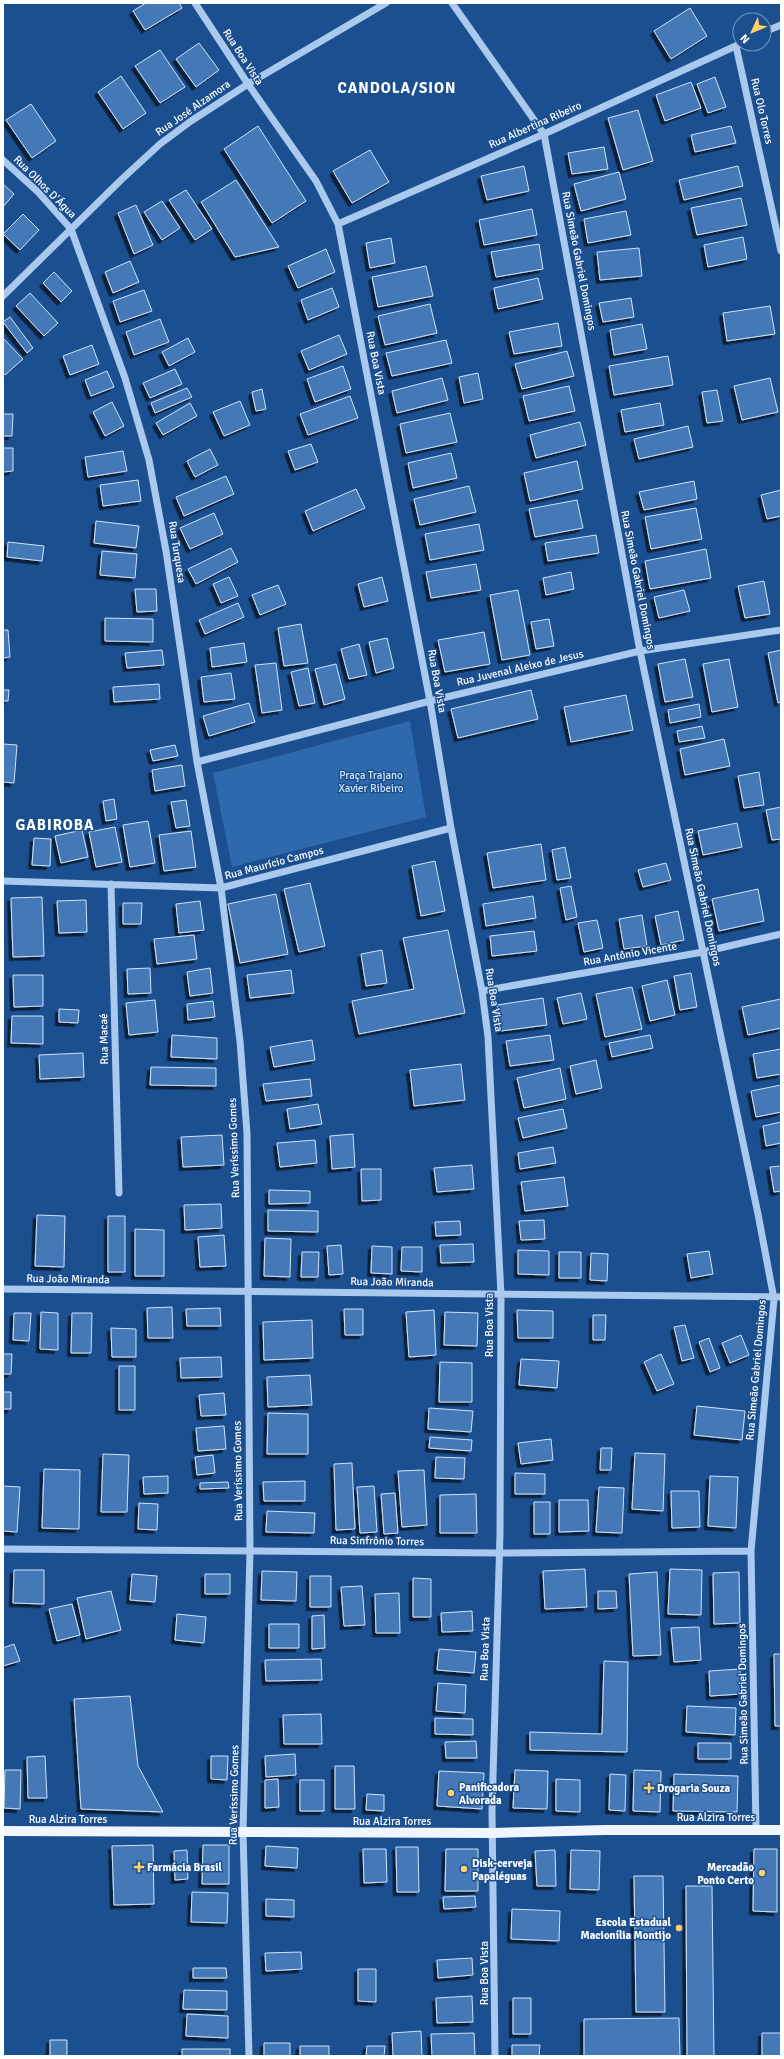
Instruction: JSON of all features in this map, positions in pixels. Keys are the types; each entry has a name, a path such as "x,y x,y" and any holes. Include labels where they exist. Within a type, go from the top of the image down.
{"main road":[{"name":"Rua Alzira Torres","path":"3,1831 494,1833 605,1830 781,1830"}],"street":[{"name":"Rua Boa Vista","path":"195,3 248,84 316,181 338,224 430,701 451,828 482,991 488,1037 500,1295 499,1553 492,1810 494,1833 495,2056"},
{"name":"Rua José Alzamora","path":"3,296 160,144 191,121 248,84 386,3"},
{"name":"Rua Simeão Gabriel Domingos","path":"452,3 544,134 640,651 778,1298 751,1551 756,1829"},
{"name":"Rua Albertina Ribeiro","path":"338,224 544,134 732,48"},
{"name":"Rua Olo Torres","path":"739,52 781,250"},
{"name":"Rua Olhos D'Água","path":"3,160 38,192 71,229"},
{"name":"Rua Turquesa","path":"71,229 125,378 149,460 166,551 197,762 221,888"},
{"name":"Rua Juvenal Aleixo de Jesus","path":"197,762 430,701 640,651 781,630"},
{"name":"Rua Maurício Campos","path":"3,881 221,888 451,828"},
{"name":"Rua Macaé","path":"111,884 119,1193"},
{"name":"Rua Veríssimo Gomes","path":"221,888 240,1041 247,1133 246,1292 250,1551 243,1831 249,2056"},
{"name":"Rua Antônio Vicente","path":"482,991 703,952 781,934"},
{"name":"Rua João Miranda","path":"3,1289 778,1298"},
{"name":"Rua Sinfrônio Torres","path":"3,1549 499,1553 751,1551"}],"green space":[{"name":"Praça Trajano Xavier Ribeiro","path":"410,721 426,817 232,867 213,773"}],"building":[{"path":"146,3 179,3 182,8 145,30 133,11"},
{"path":"690,8 707,36 671,59 654,31"},
{"path":"199,43 219,70 196,87 176,59"},
{"path":"160,50 185,87 160,103 135,66"},
{"path":"121,76 146,113 123,129 98,92"},
{"path":"715,77 726,107 708,113 697,84"},
{"path":"691,82 701,108 665,121 656,95"},
{"path":"31,104 56,141 32,158 6,120"},
{"path":"638,110 653,161 623,170 608,118"},
{"path":"258,126 306,201 272,223 224,149"},
{"path":"731,126 736,143 695,152 691,135"},
{"path":"604,147 608,169 572,174 568,153"},
{"path":"370,150 389,182 352,203 333,171"},
{"path":"524,166 529,191 487,200 481,176"},
{"path":"738,166 743,186 684,200 679,180"},
{"path":"619,172 626,199 581,211 574,184"},
{"path":"236,180 279,247 235,257 201,202"},
{"path":"3,184 14,194 3,207"},
{"path":"186,190 212,229 195,240 169,200"},
{"path":"741,198 747,225 697,235 691,208"},
{"path":"162,201 180,228 162,240 144,212"},
{"path":"136,205 153,245 134,254 118,213"},
{"path":"532,209 537,235 484,245 479,220"},
{"path":"626,211 631,235 588,243 584,219"},
{"path":"23,214 39,230 20,250 3,234"},
{"path":"743,237 747,259 708,267 704,245"},
{"path":"391,238 395,263 370,268 366,243"},
{"path":"539,244 543,269 496,277 491,252"},
{"path":"639,248 642,276 600,280 597,252"},
{"path":"326,249 335,272 298,288 288,266"},
{"path":"130,261 139,282 113,293 105,272"},
{"path":"426,266 433,296 378,307 372,277"},
{"path":"54,272 72,291 61,302 43,283"},
{"path":"538,278 543,299 498,309 494,288"},
{"path":"332,288 339,307 308,320 301,300"},
{"path":"144,290 152,311 120,322 113,301"},
{"path":"30,293 58,323 44,336 16,306"},
{"path":"631,298 634,317 603,322 599,303"},
{"path":"430,304 437,333 385,345 378,316"},
{"path":"770,306 775,334 727,341 723,313"},
{"path":"10,317 33,348 27,353 3,322"},
{"path":"160,319 169,342 134,355 126,332"},
{"path":"558,323 562,346 514,354 509,332"},
{"path":"642,324 647,349 614,355 610,330"},
{"path":"339,335 347,354 309,370 301,351"},
{"path":"3,338 23,359 5,375 3,373"},
{"path":"188,338 195,352 169,366 162,352"},
{"path":"446,340 452,363 392,376 386,353"},
{"path":"92,345 99,364 70,375 63,356"},
{"path":"567,351 574,376 522,389 515,364"},
{"path":"668,356 673,385 614,395 609,366"},
{"path":"343,366 351,389 315,402 307,379"},
{"path":"175,369 182,384 150,398 143,383"},
{"path":"107,371 114,387 91,396 85,380"},
{"path":"478,373 483,399 464,403 459,377"},
{"path":"442,378 448,400 397,413 392,391"},
{"path":"770,378 778,412 742,420 734,386"},
{"path":"569,386 575,411 529,421 523,396"},
{"path":"187,388 192,397 155,413 151,403"},
{"path":"262,389 266,409 256,411 252,392"},
{"path":"717,390 723,421 707,423 702,392"},
{"path":"350,396 358,418 308,435 300,414"},
{"path":"240,401 250,425 224,436 213,412"},
{"path":"112,402 124,426 105,436 93,412"},
{"path":"190,403 197,416 163,435 156,423"},
{"path":"660,403 664,425 625,432 621,410"},
{"path":"450,413 457,442 406,453 400,424"},
{"path":"3,414 13,414 12,436 3,436"},
{"path":"580,422 586,445 536,458 530,435"},
{"path":"688,426 693,447 639,459 634,439"},
{"path":"311,444 318,462 295,470 288,451"},
{"path":"3,448 13,448 13,471 3,472"},
{"path":"210,449 218,465 195,477 187,461"},
{"path":"123,451 127,471 88,477 85,457"},
{"path":"451,453 457,478 413,488 408,463"},
{"path":"577,461 583,489 530,501 524,473"},
{"path":"226,476 234,494 184,516 176,497"},
{"path":"138,480 141,501 103,506 100,485"},
{"path":"694,481 697,499 644,510 639,492"},
{"path":"469,486 476,512 420,525 414,499"},
{"path":"356,489 365,508 313,531 305,511"},
{"path":"781,490 781,516 767,519 761,495"},
{"path":"577,500 583,528 535,537 529,509"},
{"path":"696,508 702,539 651,549 645,517"},
{"path":"214,513 223,534 190,549 180,528"},
{"path":"96,521 139,526 136,548 94,543"},
{"path":"479,524 484,550 430,560 425,534"},
{"path":"596,535 599,553 548,561 545,543"},
{"path":"8,542 44,546 42,561 7,557"},
{"path":"231,548 238,562 196,584 188,569"},
{"path":"706,549 711,578 650,589 645,561"},
{"path":"102,551 137,554 135,578 100,575"},
{"path":"476,564 481,590 431,598 426,572"},
{"path":"571,572 574,589 546,595 543,578"},
{"path":"229,577 238,596 221,603 213,584"},
{"path":"382,577 388,601 364,607 358,584"},
{"path":"764,581 770,614 745,618 738,586"},
{"path":"278,585 286,604 260,615 252,595"},
{"path":"135,589 156,589 157,611 137,612"},
{"path":"518,590 530,655 502,660 490,595"},
{"path":"684,590 690,611 659,618 654,597"},
{"path":"238,603 244,617 205,634 199,620"},
{"path":"105,618 153,619 153,642 105,641"},
{"path":"549,619 554,646 536,649 531,622"},
{"path":"301,624 308,663 284,666 278,628"},
{"path":"3,630 8,630 10,657 3,658"},
{"path":"484,632 490,664 445,672 438,640"},
{"path":"387,638 394,668 376,673 369,642"},
{"path":"244,643 247,662 212,667 210,648"},
{"path":"359,644 367,675 349,679 341,649"},
{"path":"162,650 164,665 127,668 125,653"},
{"path":"781,650 781,702 778,703 768,653"},
{"path":"685,659 693,697 665,702 658,664"},
{"path":"729,659 738,707 712,712 703,664"},
{"path":"276,663 282,710 262,713 255,665"},
{"path":"336,664 345,699 324,705 315,669"},
{"path":"308,668 315,703 299,706 291,672"},
{"path":"231,673 235,699 204,702 201,677"},
{"path":"159,684 160,699 114,702 113,687"},
{"path":"3,690 9,690 8,701 3,701"},
{"path":"531,690 538,719 458,738 451,709"},
{"path":"626,695 633,730 571,742 564,707"},
{"path":"249,703 255,722 209,736 203,716"},
{"path":"699,704 701,717 670,723 668,710"},
{"path":"702,726 705,738 679,742 677,731"},
{"path":"724,739 730,766 685,775 680,749"},
{"path":"3,744 17,745 14,783 3,782"},
{"path":"175,745 178,756 153,761 150,750"},
{"path":"182,765 185,786 155,791 152,770"},
{"path":"759,772 764,805 744,808 738,776"},
{"path":"114,799 117,819 106,821 103,801"},
{"path":"186,800 190,826 176,828 171,802"},
{"path":"781,807 781,839 772,840 766,810"},
{"path":"148,821 155,863 130,867 123,825"},
{"path":"737,823 742,847 703,855 698,831"},
{"path":"115,827 122,862 96,867 89,832"},
{"path":"82,830 88,857 61,863 55,836"},
{"path":"191,831 196,867 164,871 159,835"},
{"path":"34,838 51,839 50,866 32,865"},
{"path":"541,844 546,880 493,888 487,853"},
{"path":"565,847 571,878 557,880 552,850"},
{"path":"435,861 445,911 421,916 412,866"},
{"path":"666,863 671,880 643,887 638,870"},
{"path":"310,883 325,946 299,952 284,889"},
{"path":"571,886 577,917 566,920 560,888"},
{"path":"758,889 764,921 719,931 712,899"},
{"path":"276,894 288,954 240,963 228,904"},
{"path":"533,896 536,918 486,926 483,904"},
{"path":"42,897 44,956 13,957 11,898"},
{"path":"86,900 87,932 59,933 57,901"},
{"path":"200,901 204,930 179,933 176,904"},
{"path":"123,903 142,903 141,924 123,924"},
{"path":"678,911 684,940 661,945 655,916"},
{"path":"642,915 647,946 624,949 619,919"},
{"path":"597,920 603,948 584,952 578,923"},
{"path":"448,930 465,1013 359,1034 352,1001 414,989 403,938"},
{"path":"534,931 537,951 492,956 490,936"},
{"path":"194,935 197,959 157,964 154,939"},
{"path":"382,950 387,983 366,986 361,954"},
{"path":"150,968 151,993 128,994 127,969"},
{"path":"210,968 213,993 190,996 187,972"},
{"path":"291,970 294,993 250,998 247,975"},
{"path":"691,973 697,1007 680,1010 674,976"},
{"path":"13,975 43,975 43,1006 14,1007"},
{"path":"667,980 675,1015 650,1021 642,986"},
{"path":"632,987 642,1029 605,1037 596,994"},
{"path":"581,993 587,1019 563,1024 557,998"},
{"path":"543,998 547,1025 501,1031 497,1005"},
{"path":"781,999 781,1028 748,1035 742,1007"},
{"path":"155,1000 158,1032 129,1035 126,1003"},
{"path":"213,1001 215,1017 188,1020 187,1004"},
{"path":"59,1009 79,1010 78,1023 59,1022"},
{"path":"12,1016 43,1016 43,1044 11,1043"},
{"path":"172,1035 217,1038 217,1059 171,1057"},
{"path":"550,1035 554,1060 510,1066 506,1041"},
{"path":"650,1035 653,1048 612,1057 609,1043"},
{"path":"312,1040 315,1060 274,1067 270,1047"},
{"path":"781,1049 781,1074 757,1078 753,1054"},
{"path":"83,1053 84,1077 40,1079 39,1055"},
{"path":"596,1060 602,1088 576,1094 570,1066"},
{"path":"461,1064 465,1100 414,1106 410,1070"},
{"path":"151,1067 216,1068 216,1086 150,1085"},
{"path":"560,1068 566,1099 524,1108 517,1078"},
{"path":"310,1079 312,1096 266,1101 263,1084"},
{"path":"781,1085 781,1112 756,1117 751,1091"},
{"path":"318,1104 322,1124 290,1129 287,1109"},
{"path":"563,1109 567,1128 523,1138 518,1118"},
{"path":"781,1122 781,1143 766,1146 763,1126"},
{"path":"353,1134 355,1167 332,1169 330,1136"},
{"path":"222,1135 224,1165 183,1167 181,1137"},
{"path":"315,1140 317,1163 280,1167 277,1143"},
{"path":"553,1147 556,1163 520,1169 518,1153"},
{"path":"472,1165 474,1189 437,1192 434,1168"},
{"path":"781,1166 781,1191 774,1192 770,1167"},
{"path":"361,1169 381,1169 381,1200 362,1201"},
{"path":"564,1177 568,1206 525,1211 521,1182"},
{"path":"269,1190 310,1191 310,1203 269,1204"},
{"path":"221,1204 222,1228 185,1230 184,1205"},
{"path":"268,1210 318,1211 318,1232 268,1231"},
{"path":"37,1215 65,1216 64,1267 35,1266"},
{"path":"108,1216 125,1216 125,1272 108,1272"},
{"path":"544,1220 545,1239 521,1240 519,1221"},
{"path":"460,1221 461,1235 436,1236 435,1222"},
{"path":"135,1229 164,1230 164,1276 135,1276"},
{"path":"224,1235 226,1266 200,1267 198,1237"},
{"path":"265,1238 291,1239 290,1277 264,1276"},
{"path":"473,1244 474,1262 441,1263 440,1245"},
{"path":"341,1245 343,1274 329,1275 327,1246"},
{"path":"372,1246 392,1247 392,1274 371,1273"},
{"path":"402,1247 422,1247 422,1272 401,1271"},
{"path":"518,1250 549,1251 549,1275 518,1274"},
{"path":"709,1251 713,1274 691,1278 687,1254"},
{"path":"302,1252 319,1252 318,1277 301,1277"},
{"path":"559,1252 581,1252 581,1278 559,1278"},
{"path":"591,1253 608,1254 607,1281 590,1280"},
{"path":"172,1307 173,1338 148,1338 147,1308"},
{"path":"220,1308 221,1326 187,1326 186,1309"},
{"path":"344,1309 363,1309 363,1335 345,1335"},
{"path":"434,1310 436,1355 409,1357 406,1312"},
{"path":"517,1310 553,1311 553,1338 518,1338"},
{"path":"41,1312 58,1313 58,1350 40,1349"},
{"path":"445,1312 478,1313 477,1346 444,1345"},
{"path":"14,1313 31,1313 29,1341 13,1340"},
{"path":"72,1313 92,1313 91,1353 71,1353"},
{"path":"593,1315 606,1315 605,1340 593,1340"},
{"path":"312,1320 313,1358 264,1360 263,1322"},
{"path":"685,1325 694,1358 682,1361 674,1327"},
{"path":"111,1328 136,1329 136,1357 112,1357"},
{"path":"741,1335 749,1355 730,1363 722,1343"},
{"path":"709,1338 720,1368 710,1372 699,1342"},
{"path":"3,1354 12,1354 11,1374 3,1374"},
{"path":"661,1354 674,1384 657,1391 644,1362"},
{"path":"221,1357 222,1377 181,1378 180,1358"},
{"path":"521,1359 559,1361 557,1388 519,1385"},
{"path":"440,1362 472,1363 472,1402 439,1402"},
{"path":"119,1366 135,1366 135,1410 119,1410"},
{"path":"310,1375 312,1405 268,1407 267,1377"},
{"path":"3,1392 11,1392 11,1409 3,1409"},
{"path":"224,1393 226,1415 201,1416 199,1395"},
{"path":"697,1406 745,1411 742,1440 694,1435"},
{"path":"429,1408 473,1411 471,1432 428,1429"},
{"path":"268,1413 308,1414 308,1454 267,1454"},
{"path":"224,1426 226,1449 198,1451 196,1428"},
{"path":"430,1437 472,1440 471,1451 429,1448"},
{"path":"551,1439 553,1460 521,1464 518,1443"},
{"path":"601,1448 612,1448 611,1470 600,1470"},
{"path":"635,1453 665,1454 663,1511 632,1509"},
{"path":"103,1454 129,1455 127,1512 101,1512"},
{"path":"213,1455 215,1473 197,1475 195,1457"},
{"path":"436,1457 465,1458 464,1479 435,1478"},
{"path":"352,1463 355,1529 336,1530 334,1464"},
{"path":"44,1469 80,1470 79,1529 42,1528"},
{"path":"424,1470 427,1525 402,1527 398,1471"},
{"path":"515,1473 545,1474 545,1494 515,1494"},
{"path":"168,1476 168,1493 144,1494 143,1477"},
{"path":"710,1476 738,1477 736,1528 708,1526"},
{"path":"305,1481 305,1501 264,1501 263,1482"},
{"path":"228,1482 229,1488 200,1489 200,1483"},
{"path":"3,1486 20,1487 17,1532 3,1531"},
{"path":"374,1486 377,1532 360,1533 357,1487"},
{"path":"599,1487 624,1488 622,1533 596,1532"},
{"path":"671,1491 699,1491 700,1527 672,1528"},
{"path":"395,1493 398,1533 384,1534 381,1494"},
{"path":"476,1494 477,1533 440,1533 440,1495"},
{"path":"559,1500 588,1500 589,1531 559,1532"},
{"path":"534,1502 550,1502 550,1534 534,1534"},
{"path":"139,1503 158,1504 157,1530 138,1529"},
{"path":"267,1511 315,1513 314,1533 266,1532"},
{"path":"585,1569 587,1607 545,1609 543,1571"},
{"path":"670,1569 702,1570 701,1615 668,1614"},
{"path":"14,1570 44,1570 44,1604 13,1603"},
{"path":"262,1571 297,1572 296,1601 261,1600"},
{"path":"657,1572 661,1655 633,1656 629,1574"},
{"path":"739,1572 740,1623 714,1624 713,1573"},
{"path":"132,1574 157,1576 155,1602 130,1600"},
{"path":"205,1574 230,1574 230,1594 205,1594"},
{"path":"310,1576 331,1576 331,1607 310,1607"},
{"path":"413,1578 431,1579 431,1617 413,1617"},
{"path":"362,1586 365,1625 344,1626 341,1587"},
{"path":"111,1591 121,1630 86,1639 77,1598"},
{"path":"598,1591 616,1591 617,1608 598,1609"},
{"path":"399,1593 400,1633 376,1633 375,1594"},
{"path":"72,1604 80,1635 57,1641 49,1609"},
{"path":"472,1611 473,1631 442,1632 441,1613"},
{"path":"177,1614 206,1617 204,1643 175,1640"},
{"path":"324,1615 325,1648 312,1649 312,1616"},
{"path":"269,1624 299,1624 299,1648 269,1648"},
{"path":"699,1627 701,1660 674,1662 671,1628"},
{"path":"14,1644 20,1661 3,1666 3,1648"},
{"path":"439,1649 476,1652 474,1673 437,1670"},
{"path":"774,1654 781,1654 781,1726 775,1726"},
{"path":"321,1659 322,1680 266,1681 265,1660"},
{"path":"604,1661 628,1662 627,1752 530,1750 530,1732 602,1734"},
{"path":"740,1669 741,1694 710,1696 709,1671"},
{"path":"438,1683 466,1685 465,1713 436,1711"},
{"path":"130,1696 138,1766 163,1812 81,1809 74,1699"},
{"path":"687,1706 736,1708 735,1735 686,1732"},
{"path":"321,1714 322,1744 284,1744 283,1715"},
{"path":"435,1718 473,1719 473,1735 435,1734"},
{"path":"476,1741 477,1758 446,1758 445,1742"},
{"path":"698,1743 731,1743 731,1759 698,1759"},
{"path":"295,1754 296,1775 266,1777 265,1756"},
{"path":"45,1756 47,1798 28,1798 27,1757"},
{"path":"211,1756 228,1756 227,1780 211,1779"},
{"path":"335,1766 354,1766 355,1809 335,1809"},
{"path":"5,1770 21,1770 20,1809 4,1808"},
{"path":"515,1770 548,1771 547,1809 513,1808"},
{"path":"634,1770 661,1771 660,1812 633,1811"},
{"path":"439,1771 484,1773 482,1809 437,1806"},
{"path":"610,1774 626,1775 625,1811 609,1810"},
{"path":"674,1774 738,1776 737,1812 673,1811"},
{"path":"278,1779 279,1807 265,1808 265,1780"},
{"path":"556,1779 580,1780 580,1812 556,1811"},
{"path":"300,1780 324,1780 324,1811 300,1811"},
{"path":"367,1794 384,1795 384,1811 366,1810"},
{"path":"153,1845 154,1904 114,1905 112,1846"},
{"path":"203,1845 229,1845 229,1884 202,1884"},
{"path":"266,1846 298,1848 297,1868 265,1866"},
{"path":"396,1847 418,1847 419,1892 397,1892"},
{"path":"363,1849 386,1849 387,1882 364,1883"},
{"path":"446,1849 478,1849 478,1891 445,1891"},
{"path":"754,1849 777,1849 777,1912 753,1911"},
{"path":"187,1850 188,1879 175,1880 174,1851"},
{"path":"555,1850 556,1886 537,1886 535,1851"},
{"path":"571,1850 600,1851 599,1890 570,1889"},
{"path":"634,1876 663,1876 665,2012 636,2012"},
{"path":"686,1886 712,1886 714,2056 687,2056"},
{"path":"192,1892 228,1893 227,1923 191,1922"},
{"path":"475,1896 476,1907 444,1909 443,1897"},
{"path":"266,1899 294,1900 294,1917 266,1916"},
{"path":"512,1909 560,1911 559,1941 511,1939"},
{"path":"301,1952 302,1969 266,1971 265,1953"},
{"path":"472,1958 473,1975 438,1978 437,1960"},
{"path":"193,1968 226,1968 227,1978 193,1978"},
{"path":"358,1969 376,1969 376,2002 358,2001"},
{"path":"184,1990 227,1991 227,2010 183,2009"},
{"path":"472,1996 473,2022 437,2023 436,1998"},
{"path":"513,1998 531,1998 531,2034 513,2034"},
{"path":"187,2014 228,2016 228,2038 186,2036"},
{"path":"679,2018 680,2056 584,2056 584,2019"},
{"path":"421,2031 422,2056 393,2056 392,2033"},
{"path":"474,2033 475,2056 432,2056 431,2034"},
{"path":"762,2033 781,2033 781,2056 762,2056"},
{"path":"50,2040 67,2040 67,2056 50,2056"},
{"path":"264,2043 290,2043 290,2056 264,2056"},
{"path":"512,2045 540,2045 539,2056 512,2056"},
{"path":"300,2046 329,2046 329,2056 300,2056"},
{"path":"367,2046 385,2046 384,2056 366,2056"},
{"path":"182,2049 230,2049 230,2056 182,2056"}],"place":[{"name":"Drogaria Souza","path":"649,1788"},
{"name":"Panificadora Alvorada","path":"451,1793"},
{"name":"Farmácia Brasil","path":"139,1867"},
{"name":"Disk-cerveja Papaléguas","path":"464,1869"},
{"name":"Mercadão Ponto Certo","path":"762,1873"},
{"name":"Escola Estadual Macionília Montijo","path":"679,1928"}],"district":[{"name":"CANDOLA/SION","path":"397,88"},
{"name":"GABIROBA","path":"55,825"}]}
